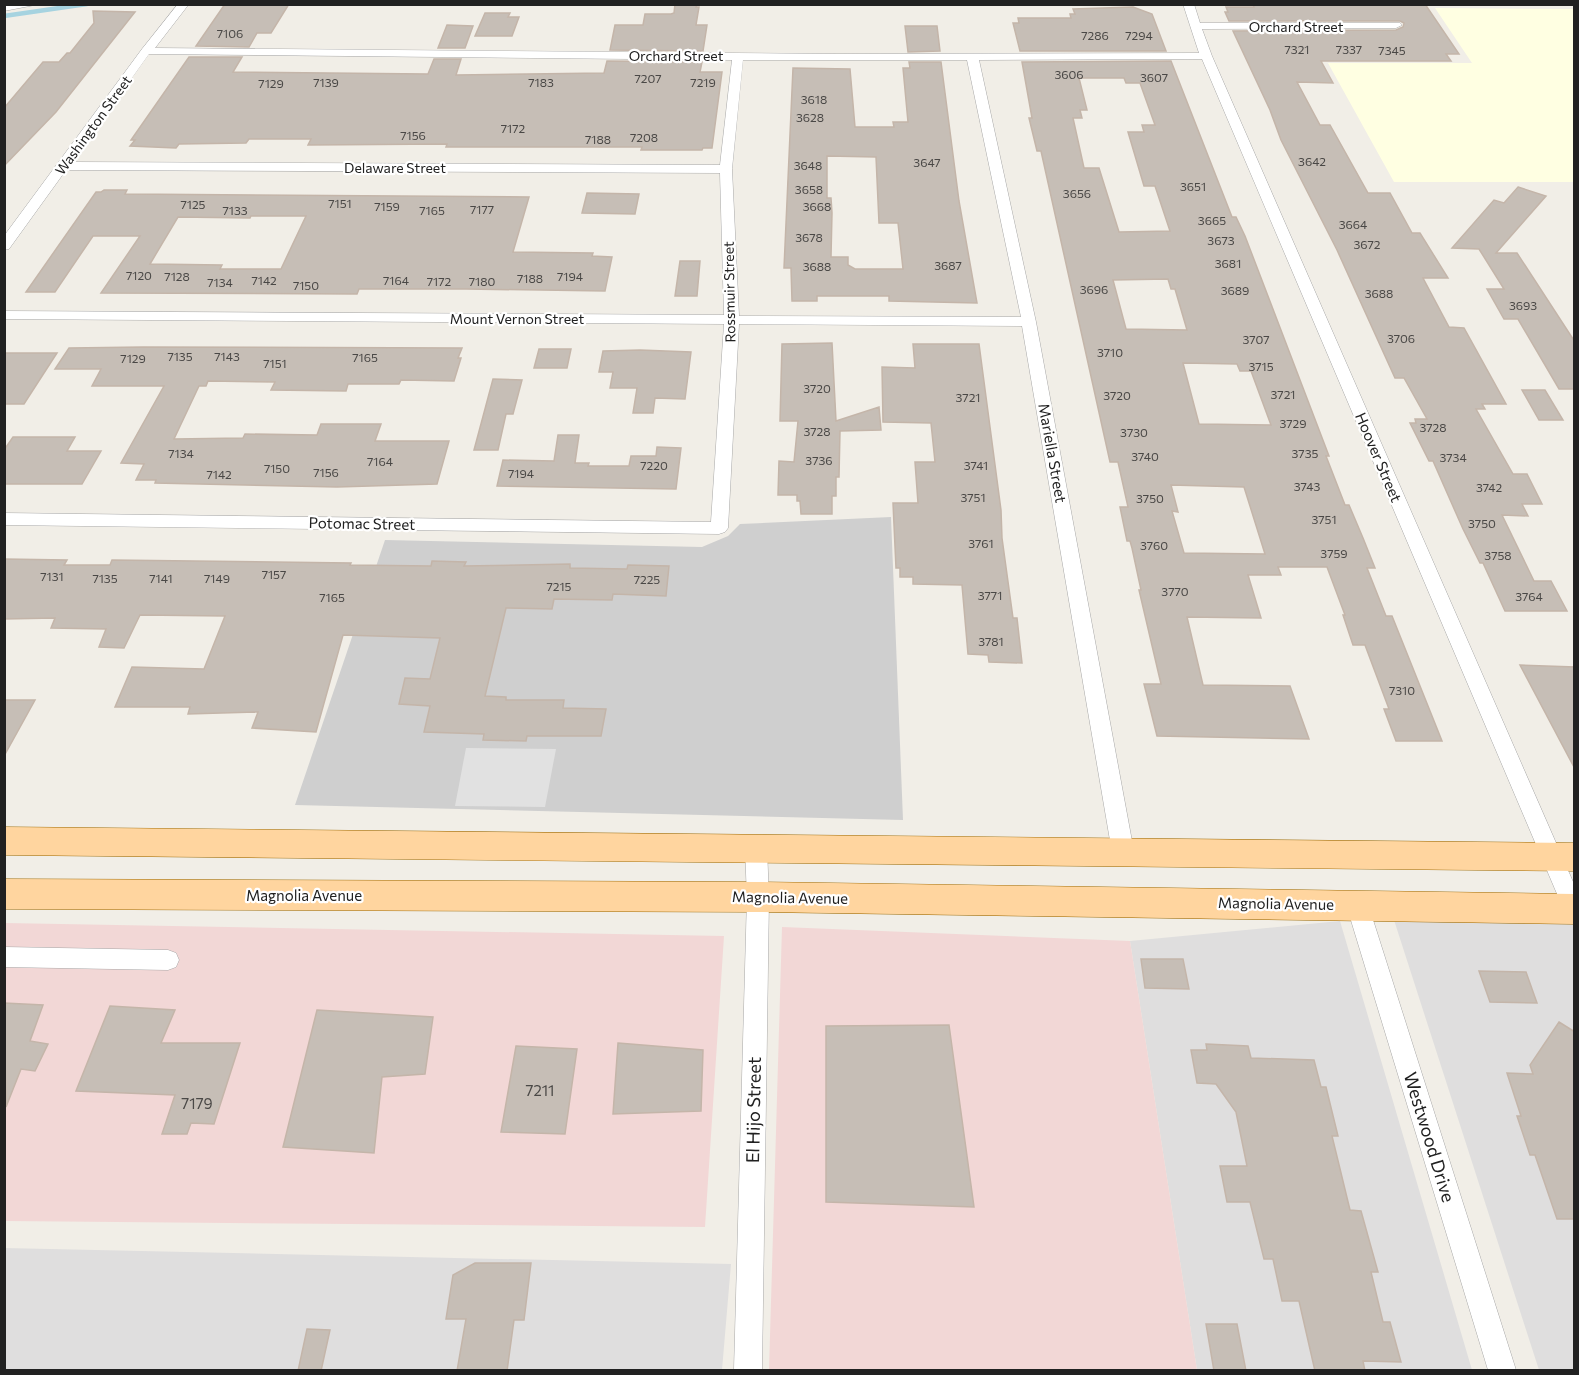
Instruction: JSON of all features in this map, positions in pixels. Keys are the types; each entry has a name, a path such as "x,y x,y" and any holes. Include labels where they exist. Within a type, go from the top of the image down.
{"main road":[{"path":"4,840 1563,857"},
{"name":"Magnolia Avenue","path":"4,894 758,897 1358,904 1574,909"}],"street":[{"path":"4,9 35,4"},
{"name":"Washington Street","path":"4,246 146,51 184,4"},
{"name":"Hoover Street","path":"1188,4 1206,56 1563,857 1574,909"},
{"name":"Orchard Street","path":"1196,26 1396,25"},
{"name":"Orchard Street","path":"146,51 738,56 1206,56"},
{"name":"Rossmuir Street","path":"719,528 732,319 726,169 738,56"},
{"name":"Mariella Street","path":"972,56 1029,322 1123,852"},
{"name":"Delaware Street","path":"64,166 726,169"},
{"name":"Mount Vernon Street","path":"4,315 1029,322"},
{"name":"Potomac Street","path":"4,519 719,528"},
{"name":"El Hijo Street","path":"748,1371 758,897 756,849"},
{"name":"Westwood Drive","path":"1358,904 1502,1371"},
{"path":"4,957 168,960"}],"shaded area":[{"path":"1435,8 1574,9 1574,182 1394,182 1328,63 1472,63"},
{"path":"891,517 903,820 295,805 385,540 702,547 728,536 740,524"},
{"path":"466,748 556,749 545,807 455,806"},
{"path":"1394,920 1574,922 1574,1370 1539,1370"},
{"path":"1340,921 1472,1370 1197,1370 1130,941"},
{"path":"5,923 724,936 705,1227 5,1221"},
{"path":"782,927 1130,941 1197,1370 769,1370"},
{"path":"4,1248 731,1264 722,1370 5,1370"}],"building":[{"path":"225,4 289,4 271,33 257,33 249,47 196,46"},
{"path":"675,4 697,4 696,7 699,7 696,25 707,25 703,51 610,50 615,25 643,25 645,14 674,13"},
{"path":"1253,4 1425,4 1459,54 1446,54 1451,61 1321,61 1333,83 1297,82 1320,125 1330,125 1368,193 1390,193 1412,233 1420,233 1448,278 1423,278 1449,327 1464,328 1506,404 1482,404 1485,409 1476,409 1513,474 1527,474 1542,504 1522,504 1528,516 1502,515 1534,581 1551,581 1567,611 1505,611 1483,563 1480,563 1463,529 1433,461 1429,461 1410,423 1416,423 1415,419 1427,419 1404,378 1395,378 1337,250 1281,140 1270,110 1233,31 1396,30 1403,27 1404,23 1400,21 1229,21 1225,12 1228,12 1226,7 1254,7"},
{"path":"1133,7 1152,14 1166,51 1020,51 1013,23 1019,23 1018,18 1071,18 1070,14 1075,14 1073,9"},
{"path":"93,11 135,12 56,112 4,166 4,108 43,62 59,62 67,53 70,53 94,23"},
{"path":"485,13 510,13 508,17 519,17 512,36 475,36"},
{"path":"447,25 473,26 465,48 438,48"},
{"path":"905,26 937,26 940,51 908,52"},
{"path":"189,57 242,57 233,72 428,74 434,59 461,59 456,75 604,73 607,61 702,62 700,72 722,72 712,148 702,150 641,150 642,147 446,147 447,144 308,145 311,139 249,139 246,143 179,144 176,148 130,146 135,140 131,140"},
{"path":"1171,61 1232,217 1236,217 1245,236 1329,456 1326,456 1345,505 1349,505 1375,568 1367,568 1386,616 1392,616 1442,741 1396,741 1384,709 1389,709 1365,645 1353,645 1343,615 1345,615 1327,567 1278,567 1281,575 1248,575 1261,618 1187,617 1203,685 1290,686 1309,739 1157,736 1144,684 1161,684 1139,590 1141,590 1132,548 1130,541 1127,541 1120,507 1128,507 1118,462 1110,462 1041,151 1037,151 1029,118 1032,118 1022,62","holes":["1079,78 1124,78 1126,83 1140,83 1155,125 1142,125 1144,132 1128,132 1144,186 1155,186 1170,231 1119,232 1099,168 1084,168 1073,118 1082,118 1080,110 1087,110","1168,279 1171,289 1175,289 1187,330 1126,329 1113,280","1183,363 1237,364 1240,371 1251,371 1271,425 1199,424","1171,485 1244,487 1265,554 1184,553 1172,511 1178,512"]},
{"path":"909,62 941,62 959,201 977,303 889,301 889,296 817,296 817,301 792,301 791,268 784,268 793,68 850,69 855,127 894,127 893,122 908,122 903,68 910,68","holes":["827,156 876,157 879,223 898,223 903,269 855,269 848,265 848,257 831,257 832,213 831,198 827,198"]},
{"path":"1518,187 1546,196 1496,253 1517,253 1575,342 1575,389 1559,389 1518,319 1504,319 1487,289 1504,289 1479,249 1452,248 1494,200 1504,203"},
{"path":"127,190 125,194 529,197 513,252 593,253 592,256 612,257 605,291 359,289 357,294 101,293 140,236 93,236 55,292 26,292 96,192","holes":["306,216 281,269 220,269 222,265 150,264 178,217"]},
{"path":"587,193 639,194 635,214 582,213"},
{"path":"680,261 700,261 697,296 675,296"},
{"path":"832,343 836,421 879,407 881,430 840,431 839,477 836,477 836,496 832,496 832,514 801,514 797,495 778,495 779,461 794,462 798,421 780,421 782,344"},
{"path":"913,344 979,344 1001,510 1002,538 1013,618 1017,618 1022,663 989,662 988,655 968,654 962,585 913,584 913,577 900,577 900,568 896,568 893,503 918,503 915,462 935,462 931,423 883,422 882,367 915,368"},
{"path":"69,348 462,348 454,381 401,380 399,384 348,384 346,391 271,390 275,382 208,381 206,386 199,386 174,439 243,438 245,434 317,435 321,424 381,424 375,441 449,441 437,484 337,487 155,483 156,480 136,480 144,464 121,463 164,386 92,386 101,369 55,369"},
{"path":"539,349 571,349 567,368 534,368"},
{"path":"603,351 691,352 685,399 655,398 653,413 633,413 637,388 610,388 613,372 599,372"},
{"path":"4,353 57,353 24,404 4,404"},
{"path":"493,379 522,380 513,414 506,414 498,450 474,450"},
{"path":"1522,390 1545,390 1563,420 1539,420"},
{"path":"558,435 579,435 575,463 589,463 588,466 629,466 631,456 656,456 657,447 681,448 676,489 497,486 503,460 554,461"},
{"path":"13,437 75,437 67,451 101,451 82,484 4,484 4,450"},
{"path":"4,559 67,560 64,565 110,565 112,560 431,566 432,561 466,562 464,566 570,564 570,568 627,569 628,565 669,566 666,596 613,594 612,600 554,599 552,609 506,608 485,696 506,697 506,700 564,700 563,708 606,709 601,736 527,736 526,741 483,740 484,734 424,732 430,706 399,704 405,678 430,679 440,638 343,635 316,732 252,728 258,712 188,714 190,707 115,707 132,667 204,669 225,616 140,615 124,648 99,647 106,629 51,628 55,618 4,619"},
{"path":"1520,665 1575,667 1575,769"},
{"path":"4,700 35,700 4,756"},
{"path":"1141,959 1183,959 1189,989 1145,988"},
{"path":"1479,971 1526,972 1537,1003 1490,1002"},
{"path":"4,1003 43,1005 30,1041 48,1044 35,1071 21,1069 6,1107"},
{"path":"110,1006 175,1010 161,1043 240,1043 214,1124 191,1123 187,1134 162,1134 175,1095 76,1091"},
{"path":"317,1010 433,1017 425,1074 382,1077 374,1153 283,1147"},
{"path":"1559,1022 1575,1032 1575,1219 1557,1219 1535,1155 1530,1155 1517,1116 1521,1116 1507,1073 1533,1074 1530,1065"},
{"path":"949,1025 974,1207 826,1202 826,1026"},
{"path":"618,1043 703,1050 701,1111 613,1114"},
{"path":"1206,1044 1248,1046 1251,1058 1314,1060 1321,1087 1326,1087 1338,1136 1332,1136 1350,1210 1361,1211 1378,1272 1371,1272 1383,1322 1390,1322 1401,1362 1363,1361 1365,1371 1315,1371 1299,1301 1282,1301 1273,1259 1264,1259 1250,1202 1227,1202 1220,1166 1247,1166 1236,1112 1216,1084 1197,1083 1191,1050 1207,1050"},
{"path":"516,1046 577,1049 565,1134 501,1132"},
{"path":"475,1263 531,1263 524,1320 514,1320 507,1371 457,1371 466,1319 446,1319 453,1275"},
{"path":"1206,1324 1237,1324 1246,1371 1214,1371"},
{"path":"307,1329 330,1330 321,1371 298,1371"}],"waterway":[{"path":"4,16 87,4"}]}
